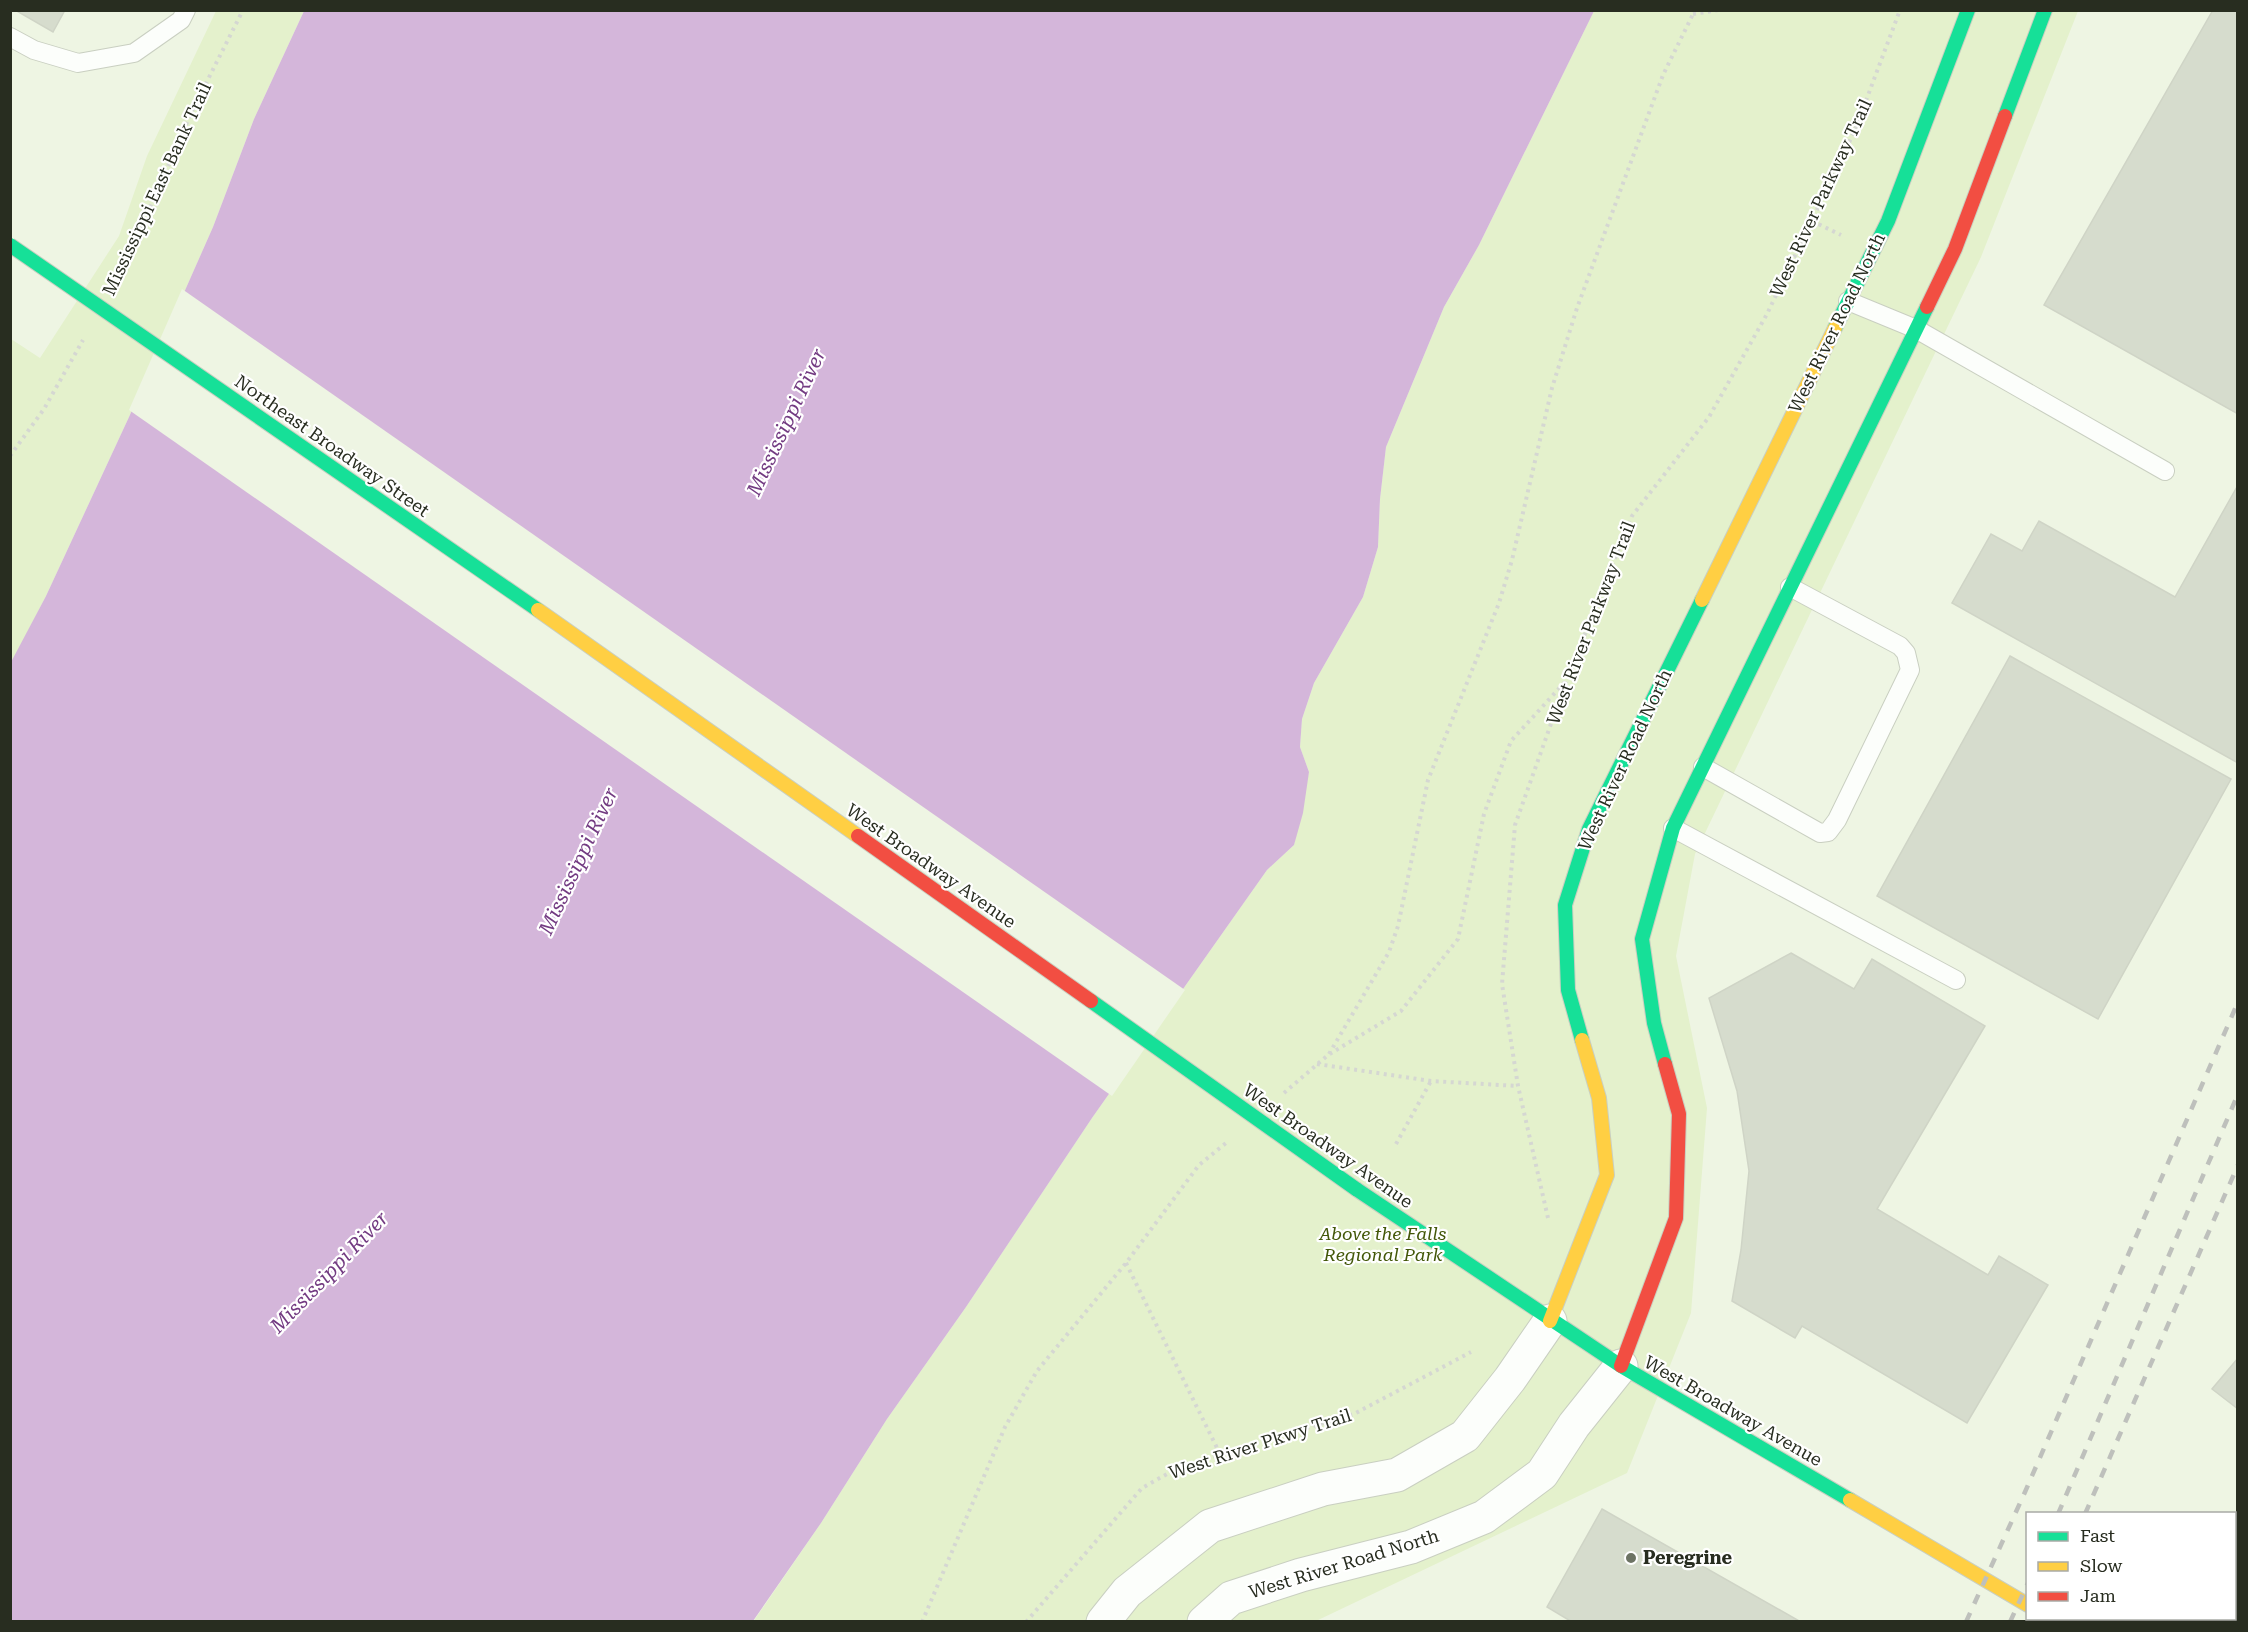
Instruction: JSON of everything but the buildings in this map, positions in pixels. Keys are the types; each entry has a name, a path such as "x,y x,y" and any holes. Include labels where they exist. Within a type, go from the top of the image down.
{"street":[{"name":"West River Road North","path":"1103,1622 1127,1592 1210,1526 1323,1489 1397,1475 1465,1436 1510,1379 1550,1321 1607,1175 1599,1098 1568,990 1565,904 1589,829 1888,221 1968,10"},
{"name":"West River Road North","path":"1204,1622 1231,1598 1301,1575 1411,1547 1484,1517 1542,1474 1574,1425 1621,1366 1676,1218 1679,1114 1654,1023 1642,939 1673,828 1955,249 2045,10"},
{"name":"Northeast Broadway Street","path":"10,245 634,677"},
{"name":"West Broadway Avenue","path":"634,677 1356,1189 1550,1321 1621,1366 2026,1604"}],"lane":[{"path":"10,37 34,50 78,63 134,53 181,20 186,10"},
{"path":"1848,301 1916,329 2164,471"},
{"path":"1703,767 1820,833 1828,832 1837,820 1910,670 1906,653 1900,646 1790,587"},
{"path":"1673,828 1956,980"}],"path":[{"name":"Mississippi East Bank Trail","path":"116,282 193,109 243,10"},
{"path":"1328,1055 1389,952 1398,926 1428,780 1499,603 1512,560 1552,387 1577,308 1663,75 1694,12 1719,10"},
{"name":"West River Parkway Trail","path":"1549,1222 1518,1086 1502,984 1515,825 1568,679 1632,516 1709,417 1767,314 1855,130 1900,10"},
{"path":"10,456 44,409 88,331"},
{"path":"1281,1096 1328,1055 1401,1011 1458,939 1484,814 1511,741 1568,679"},
{"path":"1317,1065 1431,1081 1518,1086"},
{"path":"1396,1144 1431,1081"},
{"path":"922,1622 1011,1418 1037,1371 1126,1263 1199,1165 1226,1142"},
{"path":"1126,1263 1220,1454"},
{"name":"West River Pkwy Trail","path":"1026,1622 1142,1488 1167,1474 1220,1454 1354,1414 1471,1352"}],"green space":[{"path":"216,11 304,11 254,119 213,227 129,417 46,596 11,664 11,339 40,358 119,236 147,156"},
{"name":"Above the Falls Regional Park","path":"1594,11 2078,11 1981,257 1695,854 1676,956 1707,1108 1691,1313 1627,1473 1316,1621 753,1622 821,1523 887,1419 966,1307 1092,1118 1267,870 1294,845 1309,772 1300,747 1302,719 1314,683 1363,597 1378,547 1380,499 1386,447 1444,307 1479,245"}],"water":[{"name":"Mississippi River","path":"304,11 1594,11 1479,245 1444,307 1386,447 1380,499 1378,547 1363,597 1314,683 1302,719 1300,747 1309,772 1303,813 1294,845 1267,870 1092,1118 753,1621 11,1621 10,664 46,596 129,417 213,227 254,119"}],"pier":[{"path":"182,289 1185,990 1112,1096 129,410"}],"railway":[{"path":"1966,1622 2025,1492 2238,1002"},
{"path":"2059,1512 2238,1094"},
{"path":"2086,1512 2238,1165"},
{"path":"2010,1622 2026,1587"}],"traffic: fast":[{"path":"1835,328 1888,221 1968,10"},
{"path":"2005,116 2045,10"},
{"path":"10,245 538,610"},
{"path":"1665,1064 1654,1023 1642,939 1673,828 1927,307"},
{"path":"1582,1040 1568,990 1565,905 1589,829 1702,600"},
{"path":"1091,1001 1356,1189"},
{"path":"1356,1189 1621,1366 1850,1500"}],"traffic: slow":[{"path":"1702,600 1835,328"},
{"path":"538,610 858,836"},
{"path":"1550,1321 1607,1175 1599,1098 1582,1040"},
{"path":"1850,1500 2026,1604"}],"traffic: jam":[{"path":"1927,307 1955,249 2005,116"},
{"path":"858,836 1091,1001"},
{"path":"1621,1366 1676,1218 1679,1114 1665,1064"}],"place":[{"name":"Peregrine","path":"1631,1558"}]}
